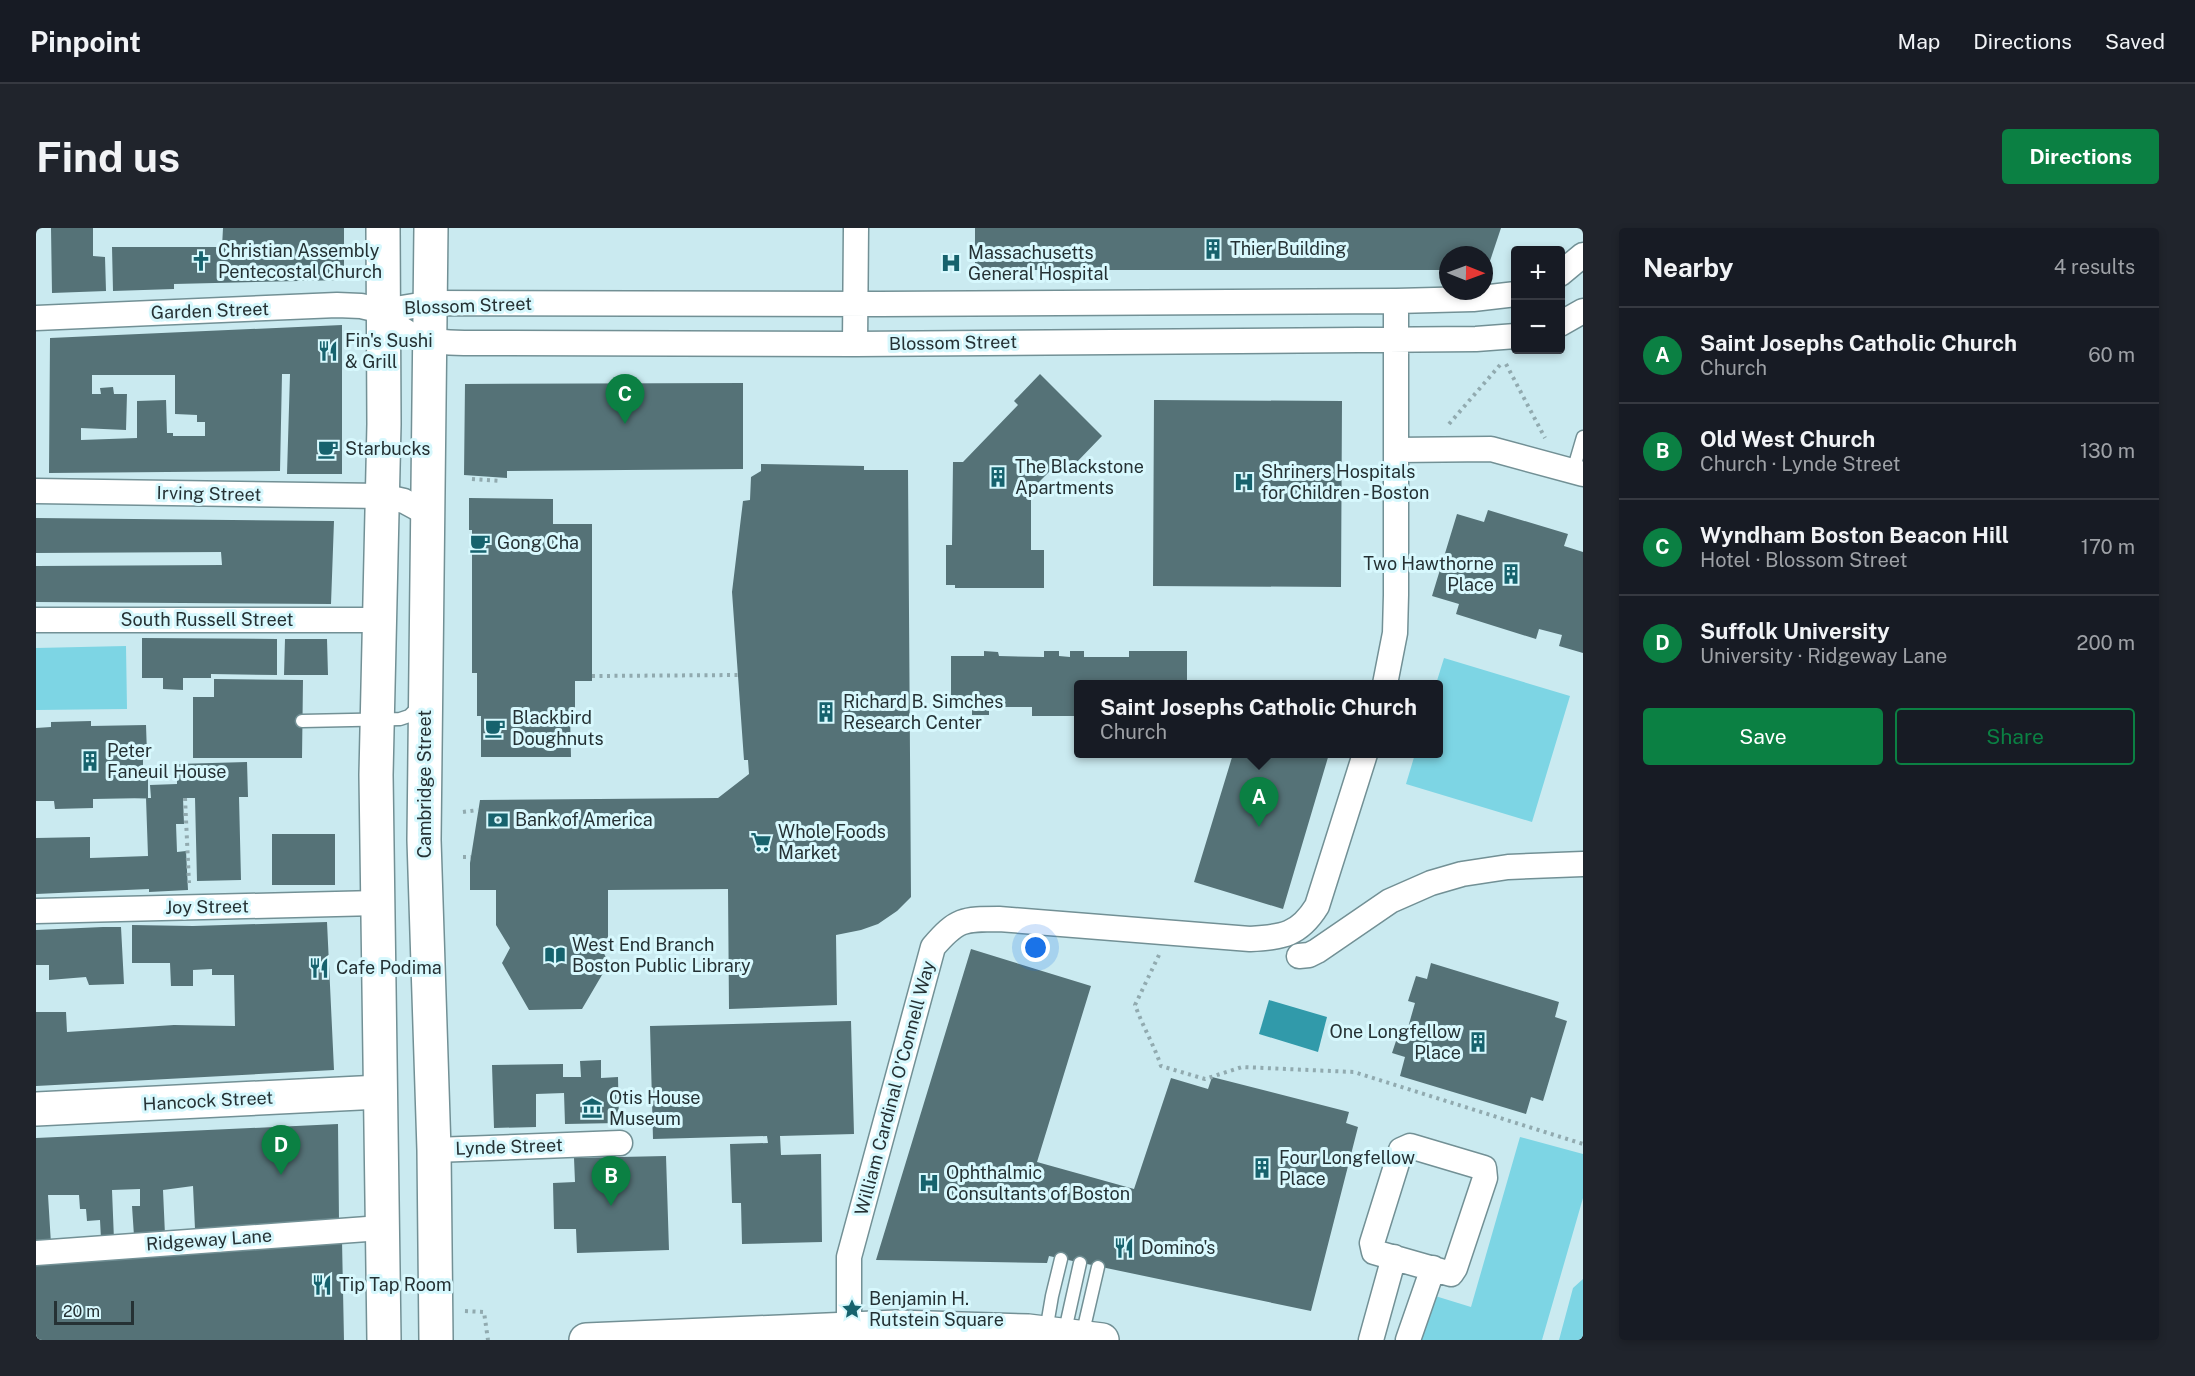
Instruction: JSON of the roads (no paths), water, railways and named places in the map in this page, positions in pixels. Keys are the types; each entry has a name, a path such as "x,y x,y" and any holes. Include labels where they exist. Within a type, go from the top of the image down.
{"main road":[{"path":"382,228 382,496 378,620 377,903 384,1340"},
{"name":"Cambridge Street","path":"431,228 424,889 434,1150 436,1325"},
{"name":"Hancock Street","path":"36,1109 380,1092"},
{"path":"586,1340 849,1328 940,1327 1073,1336"}],"street":[{"path":"855,344 856,228"},
{"path":"1565,269 1583,255"},
{"name":"Blossom Street","path":"383,311 432,303 855,304 1396,301 1473,299 1511,294"},
{"path":"1387,680 1395,633 1396,301"},
{"name":"Garden Street","path":"36,318 337,305 361,306 383,311"},
{"path":"1565,321 1583,310"},
{"name":"Blossom Street","path":"383,311 404,331 431,342 855,344 1476,339 1511,336"},
{"path":"1396,450 1491,449 1572,471"},
{"name":"Irving Street","path":"36,491 382,496 404,501 428,514"},
{"name":"South Russell Street","path":"36,620 378,620"},
{"name":"William Cardinal O'Connell Way","path":"849,1328 849,1257 933,947 950,927 972,919 999,919 1250,939 1272,938 1290,933 1307,922 1317,906 1363,758"},
{"path":"1299,956 1317,951 1390,901 1431,883 1462,874 1508,867 1583,864"},
{"name":"Joy Street","path":"36,911 377,903"},
{"name":"Lynde Street","path":"434,1150 620,1143"},
{"path":"1410,1146 1484,1168 1485,1178 1455,1268 1450,1274 1394,1257 1374,1251 1372,1243 1401,1150 1410,1146"},
{"name":"Ridgeway Lane","path":"36,1252 381,1228"},
{"path":"1371,1340 1394,1257"},
{"path":"1408,1340 1432,1268"}],"lane":[{"path":"1572,471 1583,437"},
{"path":"302,721 400,719 418,709 426,695"},
{"path":"1061,1259 1052,1296 1073,1336"},
{"path":"1073,1336 1080,1263"},
{"path":"1073,1336 1098,1267"}],"place":[{"name":"Thier Building","path":"1213,249"},
{"name":"Christian Assembly Pentecostal Church","path":"201,261"},
{"name":"Massachusetts General Hospital","path":"951,263"},
{"name":"Fin's Sushi & Grill","path":"328,351"},
{"name":"Wyndham Boston Beacon Hill","path":"625,424"},
{"name":"Starbucks","path":"328,449"},
{"name":"The Blackstone Apartments","path":"998,477"},
{"name":"Shriners Hospitals for Children - Boston","path":"1244,482"},
{"name":"Gong Cha","path":"480,543"},
{"name":"Two Hawthorne Place","path":"1511,574"},
{"name":"Richard B. Simches Research Center","path":"826,712"},
{"name":"Blackbird Doughnuts","path":"495,728"},
{"name":"Peter Faneuil House","path":"90,761"},
{"name":"Bank of America","path":"498,820"},
{"name":"Saint Josephs Catholic Church","path":"1259,827"},
{"name":"Whole Foods Market","path":"761,842"},
{"name":"West End Branch Boston Public Library","path":"555,955"},
{"name":"Cafe Podima","path":"319,968"},
{"name":"One Longfellow Place","path":"1478,1042"},
{"name":"Otis House Museum","path":"592,1108"},
{"name":"Four Longfellow Place","path":"1262,1168"},
{"name":"Suffolk University","path":"281,1175"},
{"name":"Ophthalmic Consultants of Boston","path":"929,1183"},
{"name":"Old West Church","path":"611,1206"},
{"name":"Domino's","path":"1124,1248"},
{"name":"Tip Tap Room","path":"322,1285"},
{"name":"Benjamin H. Rutstein Square","path":"852,1309"}]}
